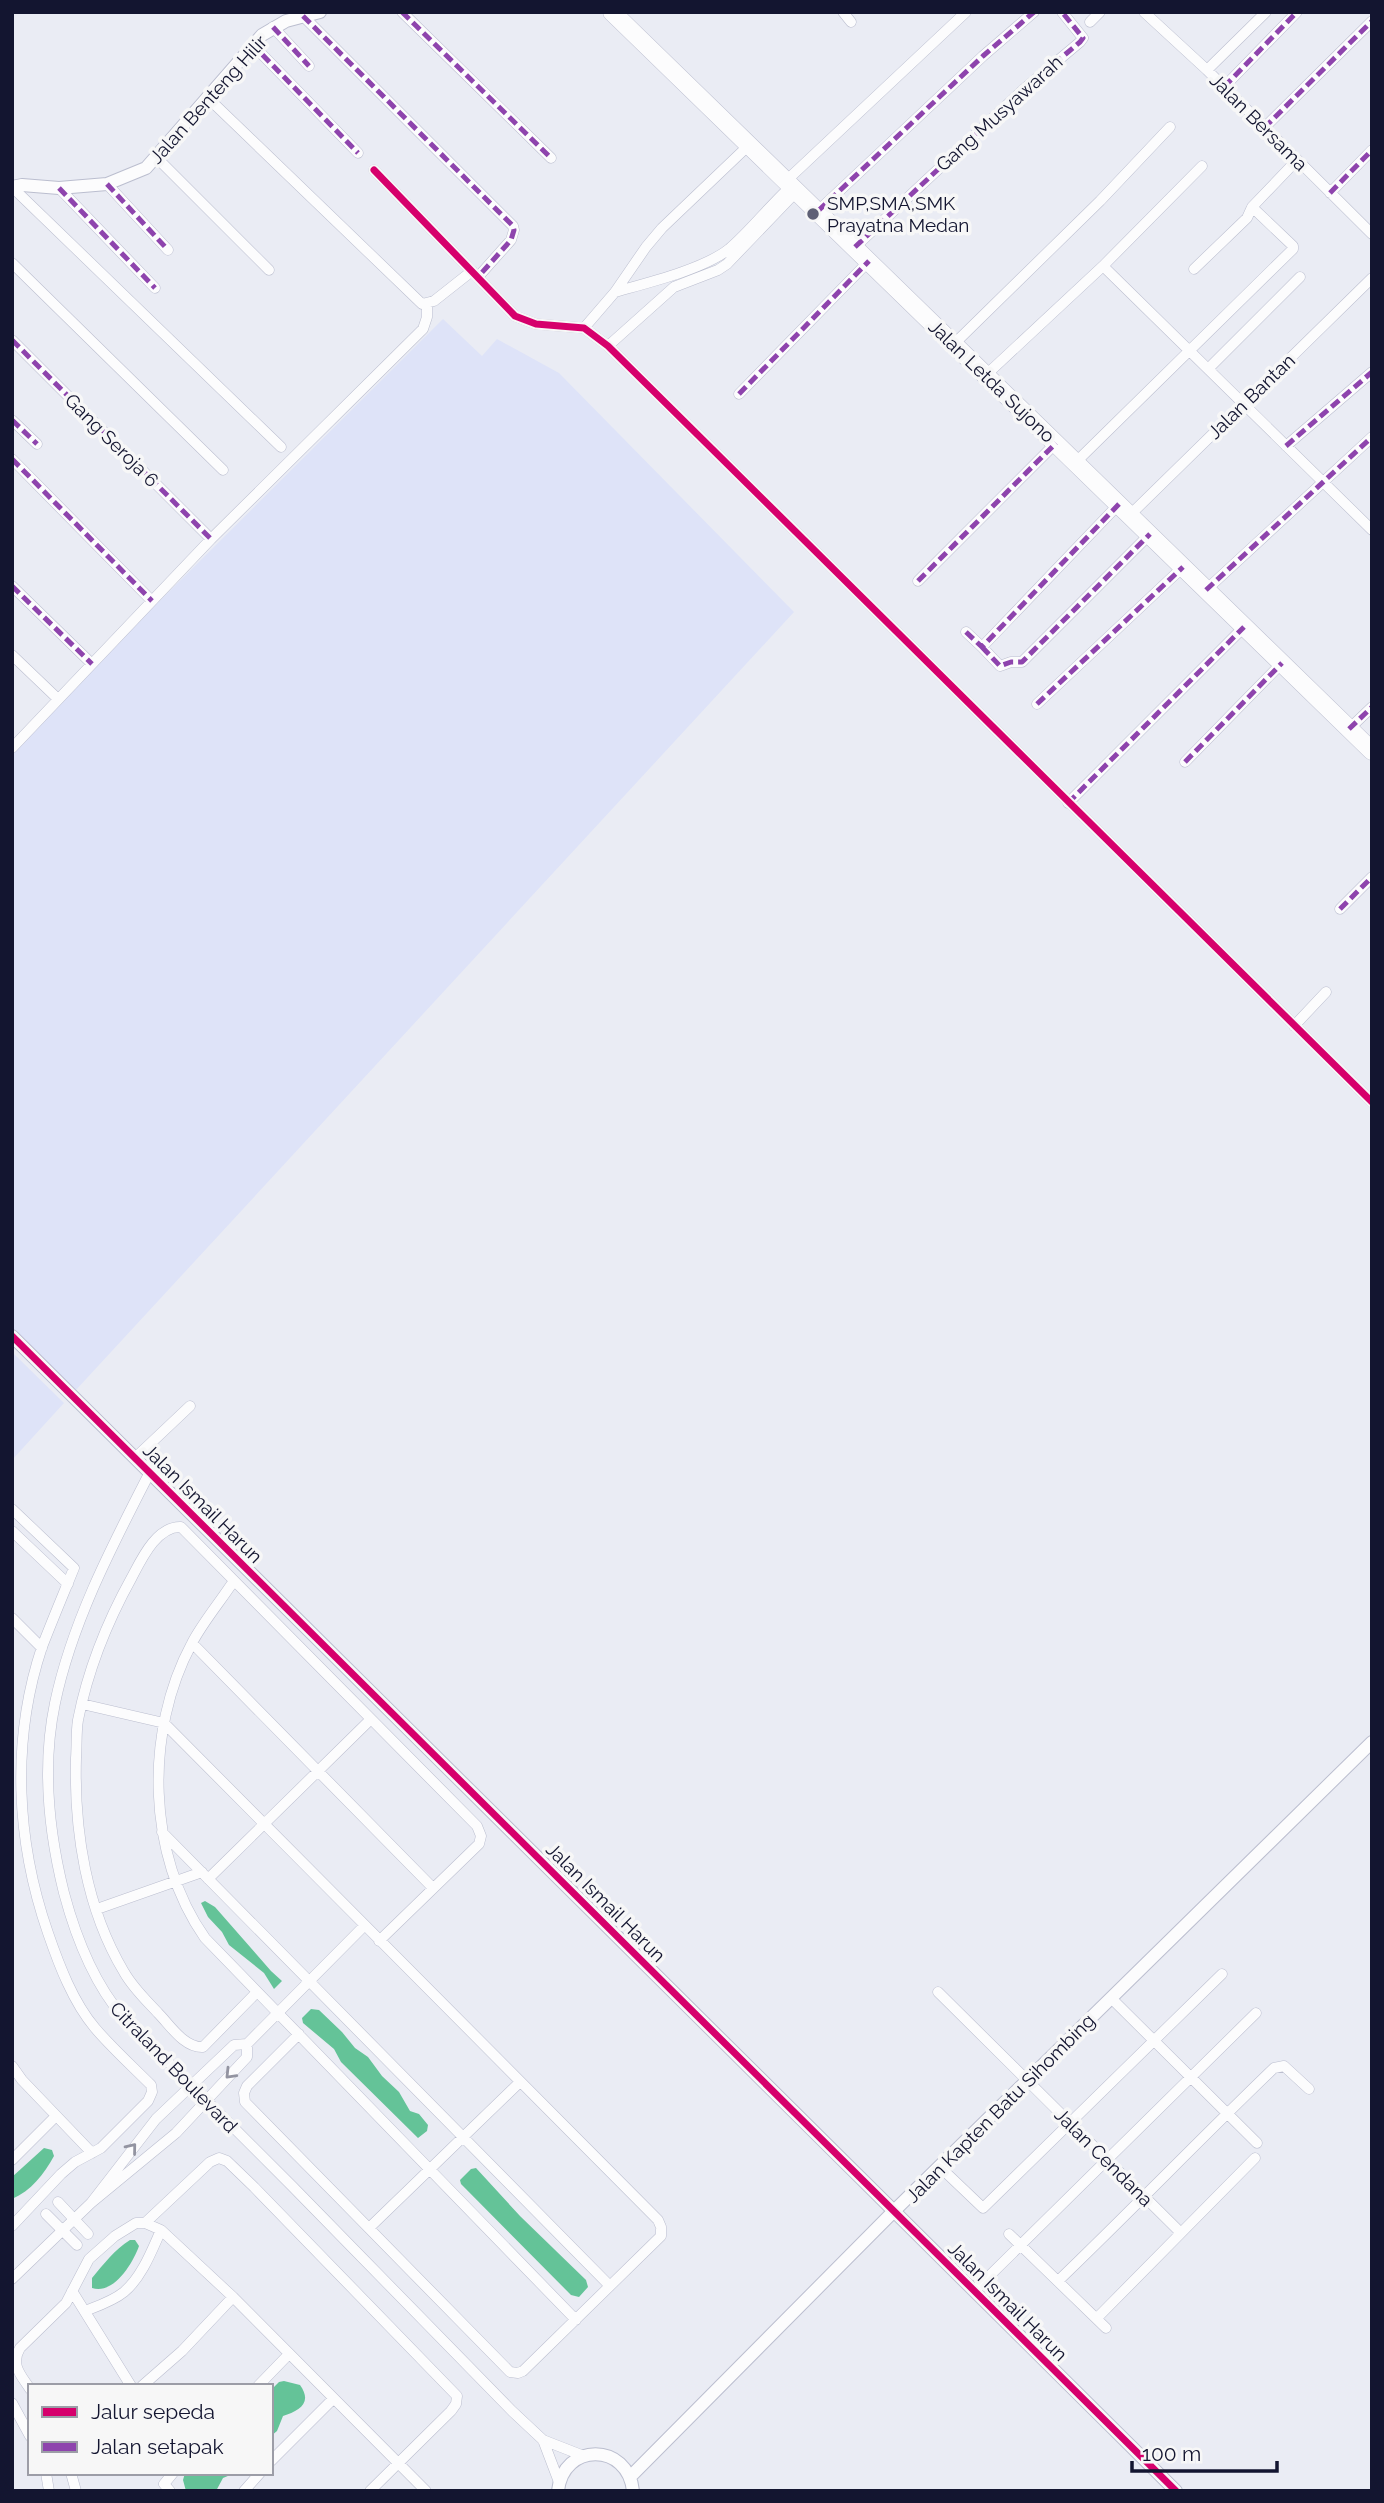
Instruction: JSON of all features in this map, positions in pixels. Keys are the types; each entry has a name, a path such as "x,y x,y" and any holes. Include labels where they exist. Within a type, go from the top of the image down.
{"highway":[{"name":"Jalan Letda Sujono","path":"612,12 1372,751"}],"street":[{"name":"Jalan Benteng Hilir","path":"12,187 59,188 107,184 134,175 156,158 252,44 273,27 320,12"},
{"path":"401,12 551,158"},
{"path":"843,12 851,22"},
{"path":"615,292 717,256 729,248 965,12"},
{"path":"818,211 983,56 1034,12"},
{"path":"1090,22 1100,12"},
{"name":"Jalan Bersama","path":"1144,12 1207,70 1372,234"},
{"path":"1207,70 1266,12"},
{"path":"1224,87 1297,12"},
{"name":"Gang Musyawarah","path":"855,247 939,167 1083,38 1063,13"},
{"path":"207,97 422,304 427,304 475,274 511,240 513,226 303,16"},
{"path":"1265,128 1372,22"},
{"path":"273,27 309,66"},
{"path":"252,44 358,153"},
{"path":"954,344 1100,201 1170,127"},
{"path":"584,328 615,292 662,228 749,145"},
{"path":"1330,193 1372,150"},
{"path":"156,158 269,270"},
{"path":"1194,269 1247,218 1252,207 1297,160"},
{"path":"986,375 1103,266 1202,166"},
{"path":"374,170 520,319 536,324 584,328 608,346 1372,1102"},
{"path":"107,184 167,250"},
{"path":"12,187 281,447"},
{"path":"608,346 674,287 727,264 790,187"},
{"path":"59,188 155,288"},
{"path":"1076,462 1293,248 1252,207"},
{"path":"739,394 869,261"},
{"path":"12,263 223,470"},
{"path":"1103,266 1372,530"},
{"path":"1208,369 1300,277"},
{"name":"Jalan Bantan","path":"982,647 1124,510 1243,404 1372,278"},
{"path":"14,742 211,539 423,329 427,304"},
{"name":"Gang Seroja 6","path":"12,340 211,539"},
{"path":"1286,446 1371,372"},
{"path":"12,420 37,444"},
{"path":"1206,590 1372,437"},
{"path":"918,581 1056,443"},
{"path":"12,459 152,601"},
{"path":"966,632 1000,666 1022,662 1150,534"},
{"path":"1037,704 1183,567"},
{"path":"12,586 92,664"},
{"path":"1068,803 1244,627"},
{"path":"12,655 58,699"},
{"path":"1185,762 1282,663"},
{"path":"1349,730 1372,707"},
{"path":"1340,909 1372,877"},
{"path":"1294,1026 1326,992"},
{"name":"Jalan Ismail Harun","path":"12,1336 1176,2491"},
{"path":"135,1458 190,1406"},
{"name":"Citraland Boulevard","path":"150,1472 90,1594 70,1647 54,1705 49,1818 70,1916 88,1962 108,2000 191,2087 543,2440 583,2456"},
{"path":"12,1509 74,1568 42,1648 28,1702 16,1793 36,1900 55,1952 79,2004 94,2026 150,2085 152,2092 148,2101 101,2148 75,2162 52,2196 40,2208 12,2226"},
{"path":"257,1992 202,2047 188,2044 135,1988 123,1971 97,1909 79,1841 75,1790 78,1723 90,1673 111,1617 138,1566 159,1535 172,1527 181,1527 477,1826 481,1836 479,1844 379,1941"},
{"path":"12,1531 68,1584"},
{"path":"233,1582 192,1643 176,1681 164,1723 159,1793 162,1831 176,1882 205,1938 576,2319"},
{"path":"12,1618 42,1648"},
{"path":"192,1643 433,1888"},
{"path":"82,1704 164,1723 658,2220 661,2236 523,2371 510,2372 245,2102 244,2093 247,2086 299,2034"},
{"path":"97,1909 176,1882 205,1876 264,1824 370,1720"},
{"name":"Jalan Kapten Batu Sihombing","path":"630,2477 895,2210 1372,1742"},
{"path":"162,1831 610,2286"},
{"path":"91,2203 156,2119 234,2045 247,2044 364,1926"},
{"path":"940,2166 984,2208 1222,1974"},
{"name":"Jalan Cendana","path":"938,1992 1181,2233"},
{"path":"1111,1998 1257,2143"},
{"path":"975,2290 1256,2013"},
{"path":"12,2279 91,2203 176,2133 247,2057 247,2044"},
{"path":"1058,2281 1278,2065 1284,2066 1308,2089"},
{"path":"12,2066 22,2080 92,2153"},
{"path":"369,2228 520,2082"},
{"path":"12,2160 56,2116"},
{"path":"145,2222 210,2162 219,2158 227,2161 344,2277 457,2396 451,2412 370,2491"},
{"path":"1097,2318 1255,2158"},
{"path":"52,2196 94,2240"},
{"path":"40,2208 83,2251"},
{"path":"28,2386 15,2364 15,2357 20,2348 66,2303 83,2251 94,2240 145,2222 161,2230 233,2297 426,2491"},
{"path":"85,2311 123,2293 132,2284 161,2230"},
{"path":"1009,2234 1107,2328"},
{"path":"72,2291 130,2384"},
{"path":"144,2384 182,2351 233,2297"},
{"path":"260,2384 289,2354"},
{"path":"273,2459 333,2399"},
{"path":"12,2403 28,2432"},
{"name":"Citraland Boulevard","path":"543,2440 558,2486"},
{"path":"558,2486 568,2465 583,2456 602,2455 611,2457 626,2469 634,2491"},
{"path":"244,2491 258,2475"}],"shaded area":[{"path":"443,319 482,356 497,339 559,373 794,612 75,1391 12,1328 12,748"},
{"path":"12,1352 64,1403 12,1460"},
{"path":"205,1901 215,1907 282,1981 274,1989 264,1973 229,1945 222,1932 208,1917 201,1903"},
{"path":"311,2009 319,2010 355,2048 368,2057 382,2076 399,2092 410,2111 419,2114 428,2125 427,2131 418,2138 341,2062 334,2049 303,2023 302,2018"},
{"path":"44,2148 52,2150 54,2156 50,2163 31,2187 12,2199 12,2177"},
{"path":"476,2168 520,2216 586,2280 588,2287 579,2297 571,2295 461,2184 460,2180 471,2169"},
{"path":"130,2240 135,2240 139,2246 122,2276 108,2287 92,2288 92,2278 114,2253"},
{"path":"279,2382 300,2385 305,2401 299,2409 283,2416 273,2434 273,2388"},
{"path":"184,2475 230,2475 223,2478 216,2491 186,2491"}],"marked path":[{"path":"402,12 551,158"},
{"path":"818,211 983,56 1034,12"},
{"path":"855,247 1024,89 1080,42 1083,38 1062,12"},
{"path":"1224,87 1297,12"},
{"path":"303,16 513,226 511,240 478,277"},
{"path":"1264,128 1372,21"},
{"path":"273,27 309,66"},
{"path":"252,44 358,153"},
{"path":"1330,193 1372,150"},
{"path":"107,184 168,250"},
{"path":"59,188 155,288"},
{"path":"739,394 869,261"},
{"path":"12,340 211,539"},
{"path":"1286,446 1372,372"},
{"path":"12,420 37,444"},
{"path":"1206,590 1372,437"},
{"path":"918,581 1056,443"},
{"path":"12,459 152,601"},
{"path":"966,632 982,647 1119,504"},
{"path":"982,647 1000,666 1022,662 1150,534"},
{"path":"1037,704 1183,567"},
{"path":"12,586 92,664"},
{"path":"1068,803 1244,627"},
{"path":"1185,762 1282,663"},
{"path":"1349,729 1372,707"},
{"path":"1340,909 1372,877"}],"cycle path":[{"path":"374,170 515,316 536,324 584,328 608,346 1372,1102"},
{"path":"12,1336 1176,2491"}],"place":[{"name":"SMP,SMA,SMK Prayatna Medan","path":"813,214"}]}
